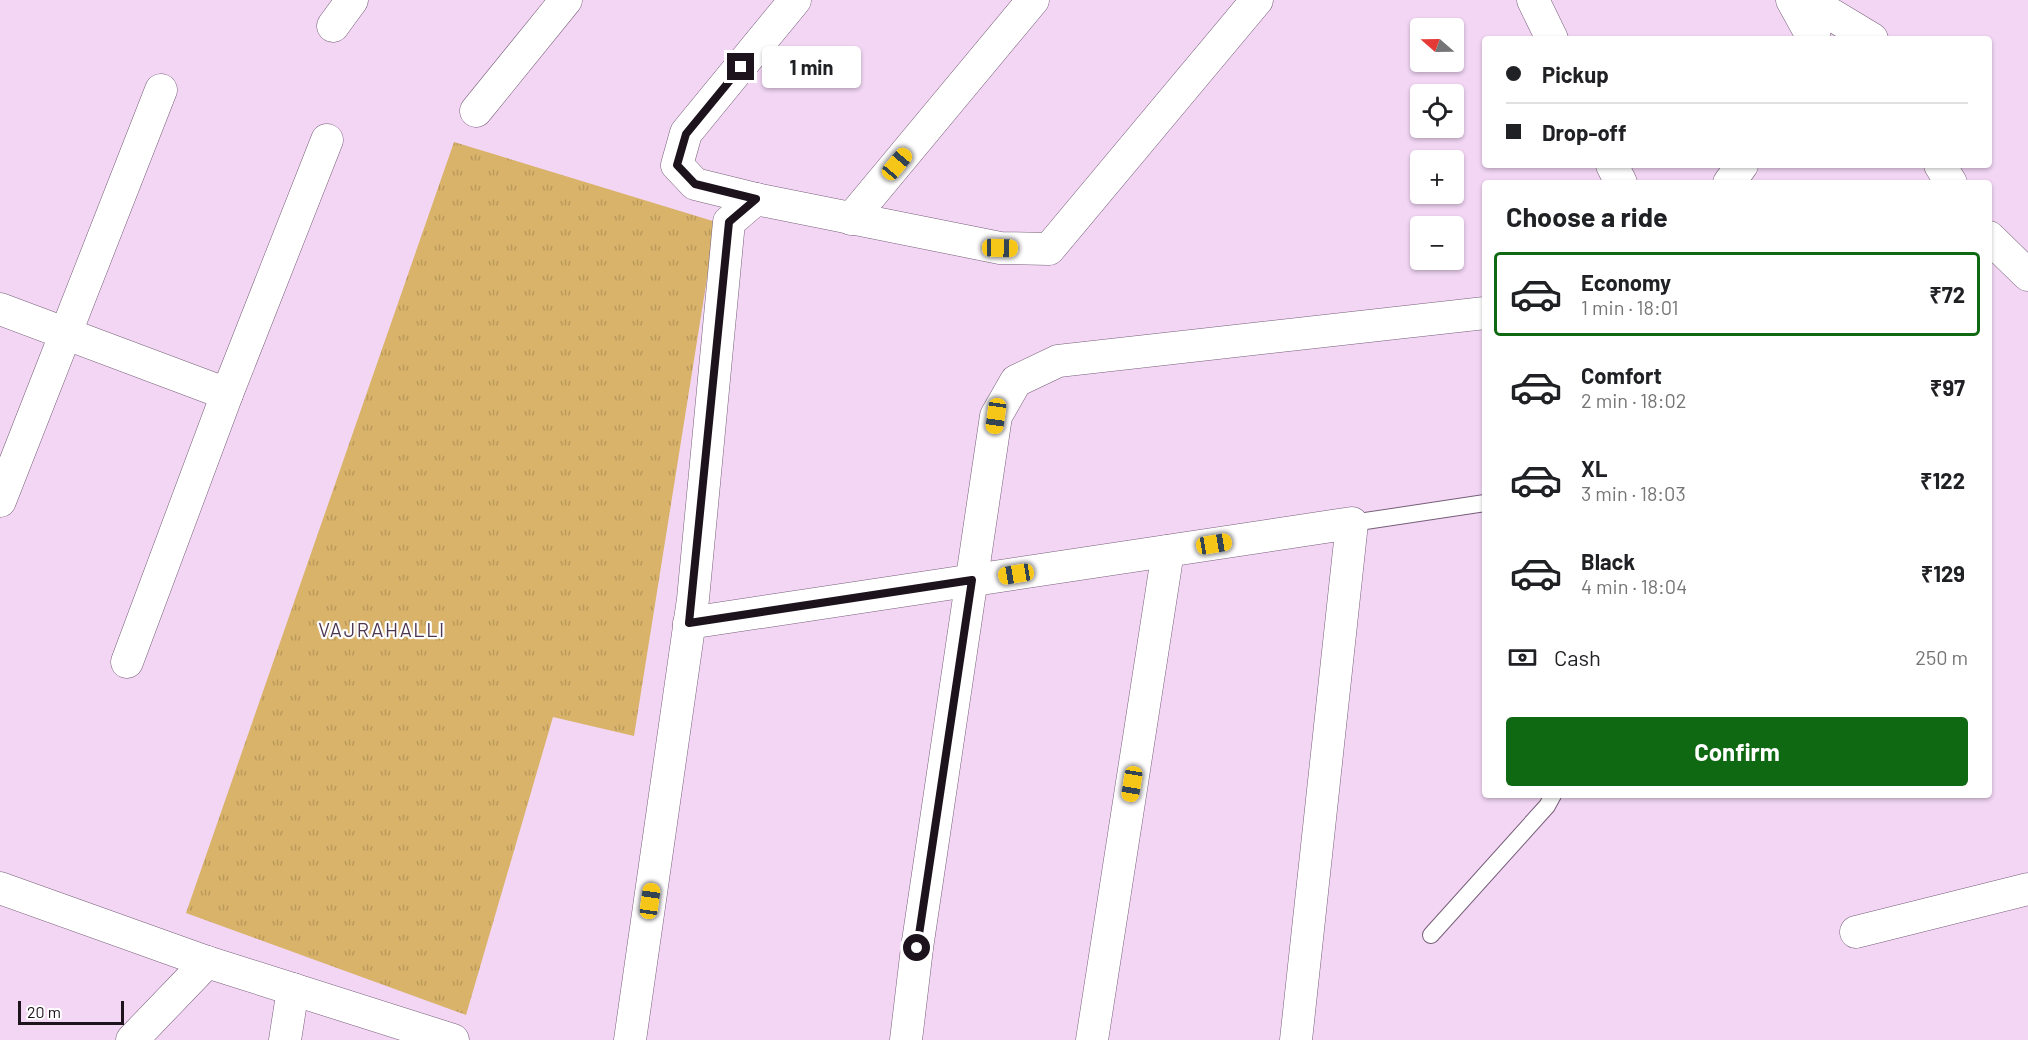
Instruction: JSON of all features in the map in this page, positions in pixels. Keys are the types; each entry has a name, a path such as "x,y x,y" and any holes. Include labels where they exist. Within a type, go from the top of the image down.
{"street":[{"path":"333,26 352,0"},
{"path":"476,111 566,0"},
{"path":"795,0 686,134 677,165 695,184 851,219 1000,248 1049,249 1257,0"},
{"path":"851,219 1033,0"},
{"path":"1533,0 1551,36"},
{"path":"1812,2 1813,36"},
{"path":"1812,2 1867,36"},
{"path":"0,501 160,90"},
{"path":"127,663 227,394 327,140"},
{"path":"630,1040 689,623 729,222 756,199"},
{"path":"1992,240 2028,275"},
{"path":"0,309 227,394"},
{"path":"906,1040 919,936 996,416 1016,381 1058,361 1482,314"},
{"path":"689,623 1352,523 1296,1040"},
{"path":"1092,1040 1168,551"},
{"path":"0,888 207,962 453,1040"},
{"path":"1856,932 2028,889"},
{"path":"132,1040 207,962"},
{"path":"285,1040 292,989"}],"lane":[{"path":"1352,523 1482,503"},
{"path":"1431,935 1547,806 1551,798"}],"green space":[{"path":"454,142 716,222 634,736 553,717 466,1015 186,913"}],"district":[{"name":"VAJRAHALLI","path":"382,629"}],"route":[{"path":"741,67 686,134 677,165 695,184 756,199 729,222 689,623 972,580 917,948"}]}
